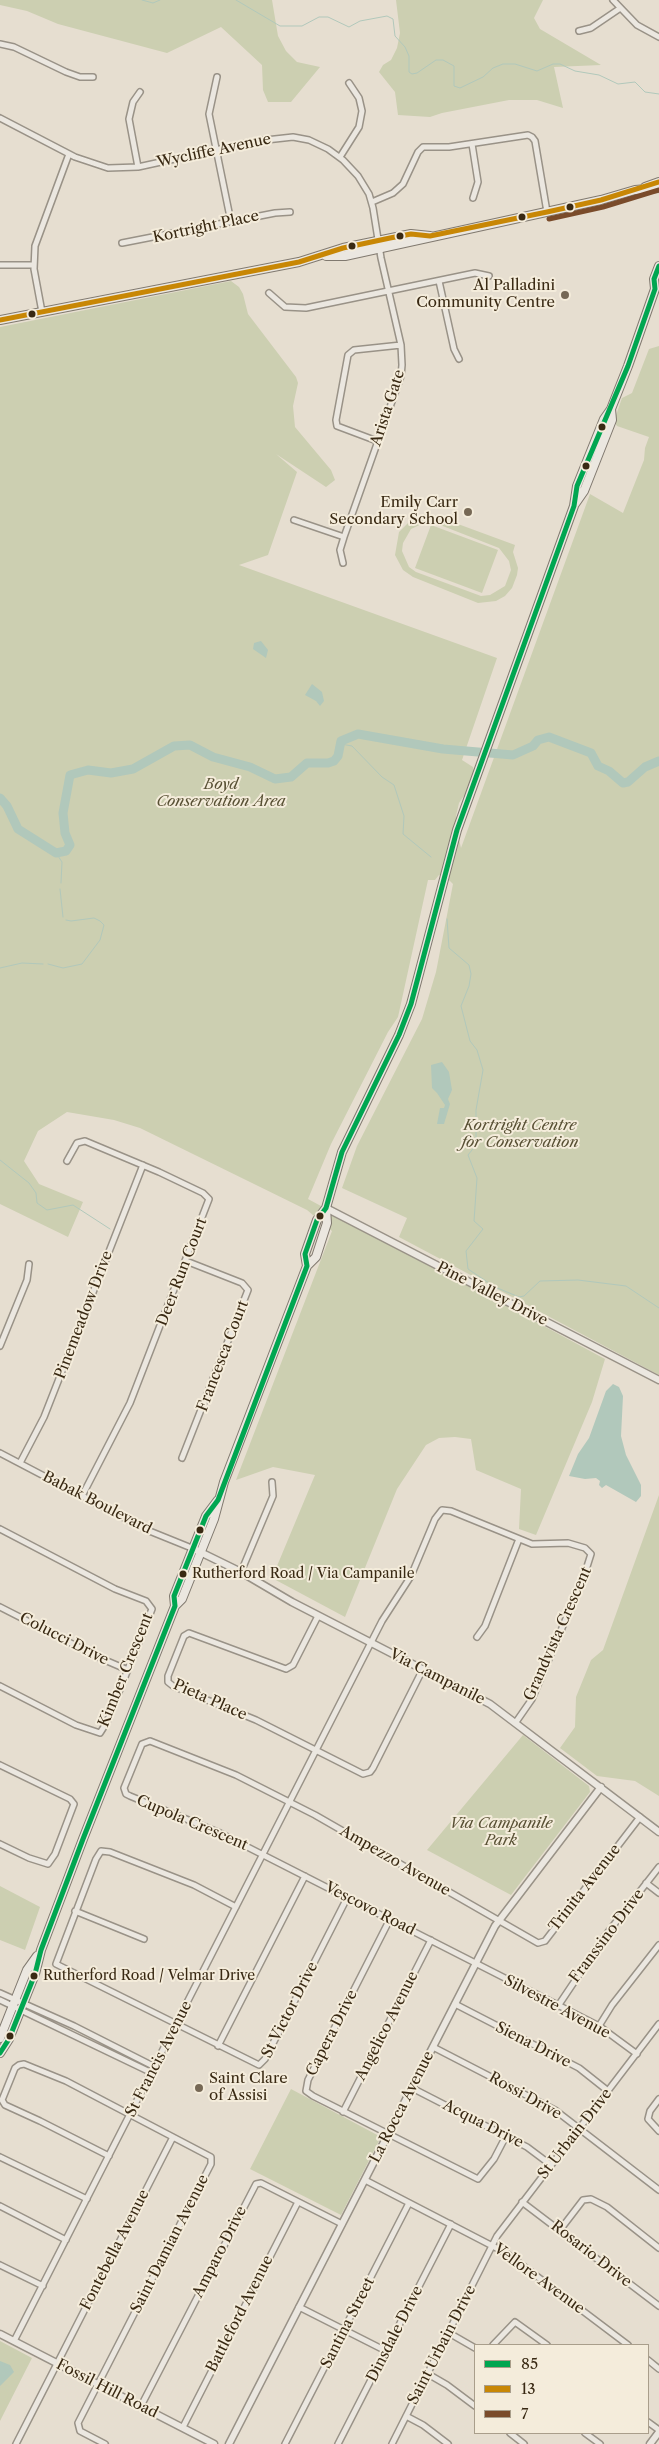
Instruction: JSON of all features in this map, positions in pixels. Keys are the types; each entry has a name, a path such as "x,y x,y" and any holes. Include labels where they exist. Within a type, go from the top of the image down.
{"main road":[{"path":"0,320 190,284 321,256 344,256 412,234 430,236 547,212 659,182"},
{"path":"638,189 659,188"},
{"path":"638,189 645,194 659,193"},
{"path":"0,2038 18,2005 41,1950 175,1606 182,1599 197,1550 214,1520 218,1500 307,1266 316,1257 327,1223 326,1208 346,1142 399,1035 411,1004 454,838 495,729 574,506 577,486 604,419 611,409 657,287 654,279 659,266"},
{"path":"0,2053 9,2039 18,2005"}],"street":[{"path":"613,0 619,9 637,25 659,37"},
{"path":"579,31 591,28 619,9"},
{"path":"0,44 22,50 73,75 94,77"},
{"path":"217,77 209,114 231,222"},
{"path":"340,157 359,127 362,111 359,98 349,83"},
{"path":"138,167 129,119 133,102 140,92"},
{"name":"Wycliffe Avenue","path":"0,118 69,154 108,168 138,167 275,138 293,137 310,140 340,157 361,179 372,202 380,244"},
{"path":"372,202 392,193 403,184 418,152 423,147 532,137 535,142 547,212"},
{"path":"472,144 478,182 473,198"},
{"path":"42,312 33,265 35,243 69,154"},
{"name":"Kortright Place","path":"122,243 275,213 290,212"},
{"name":"Arista Gate","path":"343,563 340,550 344,537 401,376 401,345 380,244"},
{"path":"0,265 33,265"},
{"path":"268,293 285,306 299,308 475,273 489,276"},
{"path":"439,281 454,349 459,360"},
{"path":"377,441 337,426 336,420 348,355 354,350 401,345"},
{"path":"294,520 344,537"},
{"name":"Deer Run Court","path":"67,1160 80,1140 143,1165 203,1193 209,1199 130,1403 82,1496"},
{"name":"Pinemeadow Drive","path":"20,1463 44,1417 143,1165"},
{"name":"Pine Valley Drive","path":"326,1208 659,1380"},
{"name":"Francesca Court","path":"182,1458 248,1290 242,1283 186,1261"},
{"path":"0,1346 27,1280 29,1264"},
{"name":"Babak Boulevard","path":"0,1453 147,1530 197,1550"},
{"path":"241,1572 273,1496 272,1482"},
{"name":"Grandvista Crescent","path":"372,1643 386,1615 411,1576 435,1518 442,1510 451,1511 536,1545 559,1543 578,1545 588,1551 591,1558 532,1699 516,1722"},
{"name":"Kimber Crescent","path":"0,1529 115,1589 149,1603 151,1612 107,1722 100,1733 76,1725 0,1686"},
{"path":"477,1637 485,1626 518,1539"},
{"name":"Via Campanile","path":"197,1550 241,1572 318,1616 490,1704 659,1832"},
{"name":"Colucci Drive","path":"0,1606 100,1658 128,1670"},
{"name":"Pieta Place","path":"317,1751 246,1715 173,1686 167,1679 184,1636 192,1632 282,1668 291,1668 318,1616"},
{"name":"St Francis Avenue","path":"14,2341 372,1643"},
{"path":"317,1751 363,1774 370,1772 423,1669"},
{"name":"Cupola Crescent","path":"264,1855 209,1828 126,1794 124,1788 142,1744 150,1741 236,1775 290,1803"},
{"path":"0,1765 70,1799 74,1804 55,1854 48,1864 29,1858 0,1844"},
{"name":"La Rocca Avenue","path":"230,2444 455,2004 500,1920 601,1787"},
{"name":"Ampezzo Avenue","path":"290,1803 344,1831 430,1882 500,1920"},
{"name":"Trinita Avenue","path":"500,1920 538,1943 545,1940 640,1817"},
{"name":"St Victor Drive","path":"236,1907 194,1885 105,1850 98,1855 75,1911 57,1960 59,1967 254,2064 262,2064 347,1898"},
{"name":"Vescovo Road","path":"264,1855 476,1964"},
{"name":"Franssino Drive","path":"558,2006 605,1936 659,1867"},
{"path":"218,2046 305,1876"},
{"path":"646,1883 659,1892"},
{"path":"75,1911 144,1939"},
{"name":"Capera Drive","path":"390,1919 306,2084 308,2094 478,2179 494,2160 506,2136"},
{"name":"Angelico Avenue","path":"343,2112 430,1940"},
{"path":"599,2026 612,2005 659,1945"},
{"name":"Silvestre Avenue","path":"476,1964 599,2026 637,2054"},
{"path":"0,1993 18,2005 153,2070"},
{"path":"0,2000 18,2005"},
{"name":"Siena Drive","path":"455,2004 579,2068 608,2091"},
{"name":"St Urbain Drive","path":"493,2246 522,2202 659,2024"},
{"name":"Rossi Drive","path":"433,2047 543,2103 579,2128 659,2190"},
{"name":"Saint Damian Avenue","path":"98,2384 211,2164 211,2158 48,2074 24,2064 19,2064 15,2068 2,2100 5,2106 40,2121 109,2156"},
{"name":"Acqua Drive","path":"412,2088 528,2147 551,2165"},
{"path":"659,2099 650,2111 648,2119 659,2131"},
{"name":"Fontebella Avenue","path":"16,2444 173,2137"},
{"path":"0,2157 87,2199"},
{"name":"Vellore Avenue","path":"365,2180 506,2253 627,2344"},
{"name":"Amparo Drive","path":"141,2406 251,2190 256,2184 262,2183 342,2224"},
{"path":"560,2230 583,2200 591,2199 606,2207 659,2248"},
{"name":"Battleford Avenue","path":"183,2427 298,2202"},
{"name":"Rosario Drive","path":"522,2202 659,2306"},
{"name":"Santina Street","path":"285,2444 409,2203"},
{"path":"0,2206 66,2240"},
{"name":"Dinsdale Drive","path":"338,2444 451,2224"},
{"name":"Saint Urbain Drive","path":"392,2444 493,2246"},
{"path":"0,2265 43,2286"},
{"path":"299,2307 386,2351"},
{"path":"494,2344 514,2322 546,2344"},
{"path":"449,2333 474,2347"},
{"name":"Fossil Hill Road","path":"0,2334 214,2444"},
{"path":"649,2361 659,2369"},
{"path":"428,2374 447,2385 474,2405"},
{"path":"98,2384 78,2426 82,2432 105,2444"},
{"path":"406,2416 424,2425 447,2444"},
{"path":"649,2423 659,2431 650,2444"},
{"path":"511,2434 524,2444"},
{"path":"586,2434 600,2444"}],"green space":[{"path":"0,0 272,0 278,36 286,51 297,62 320,67 291,102 268,102 263,90 262,65 221,27 167,53 58,24 27,11 0,5"},
{"path":"396,0 543,0 534,18 540,29 601,65 554,67 563,108 537,100 509,100 430,117 398,115 395,92 379,72 383,65 391,60 397,48 400,33"},
{"path":"231,281 239,287 243,294 248,314 296,377 298,383 293,406 295,427 331,470 335,480 326,487 276,454 297,472 268,555 239,565 497,658 462,760 473,767 476,778 459,803 456,816 456,826 461,848 590,494 623,513 644,460 645,448 649,437 617,426 614,421 622,398 632,393 649,349 659,346 659,1375 399,1237 407,1218 342,1188 357,1146 422,1019 436,972 453,884 448,879 439,875 435,880 428,880 398,1017 388,1032 331,1144 308,1199 605,1359 592,1402 536,1535 519,1529 521,1489 476,1470 471,1439 439,1438 426,1445 397,1489 345,1617 272,1578 315,1475 273,1467 236,1480 332,1231 307,1210 140,1128 114,1120 67,1112 38,1131 24,1161 39,1184 83,1202 68,1237 0,1204 0,327"},
{"path":"428,513 515,545 513,552 518,568 512,588 505,596 496,601 478,603 413,577 403,570 395,555 399,532 412,519","holes":["426,522 435,523 499,548 509,561 511,570 505,586 490,595 481,596 416,572 409,567 402,551 403,543 411,529"]},
{"path":"431,525 498,550 482,593 415,568"},
{"path":"659,1495 659,1796 635,1781 597,1776 560,1748 575,1727 576,1697 591,1660 603,1650"},
{"name":"Via Campanile Park","path":"523,1735 589,1786 590,1792 511,1895 427,1850"},
{"path":"0,1886 40,1907 25,1950 0,1940"},
{"path":"291,2089 381,2137 341,2215 250,2169"},
{"path":"0,2341 32,2358 0,2421"}],"shaded area":[{"path":"261,641 268,650 266,658 253,649 254,643"},
{"path":"312,684 322,692 324,701 320,706 316,701 305,695"},
{"path":"442,1062 449,1072 452,1090 448,1099 450,1104 444,1124 437,1124 440,1108 444,1108 445,1105 432,1088 431,1065"},
{"path":"613,1384 619,1387 623,1396 621,1436 626,1455 641,1485 641,1496 636,1502 606,1485 602,1488 599,1485 600,1481 596,1478 585,1479 569,1476 578,1454 589,1438 606,1391"},
{"path":"0,2361 10,2365 14,2372 0,2386"}],"waterway":[{"path":"142,0 153,3 160,0"},
{"path":"236,0 280,26 302,26 319,17 328,17 349,27 360,21 387,16 393,19 395,36 405,47 409,56 409,72 412,74 417,73 436,60 443,60 454,66 454,86 460,88 483,77 493,68 503,64 515,64 537,71 553,64 560,64 575,71 599,75 618,84 635,82 645,92 659,94"},
{"path":"0,798 7,806 18,829 56,853 66,851 70,845 65,833 63,813 70,775 88,770 111,773 133,769 174,746 190,745 213,757 250,767 275,779 291,777 307,763 328,763 334,761 338,756 341,741 358,734 443,749 513,755 533,746 538,740 549,737 591,753 598,766 609,771 623,783 628,782 645,767 659,761"},
{"path":"341,744 352,746 382,777 394,785 404,816 403,834 431,857"},
{"path":"56,853 62,862 61,883"},
{"path":"60,889 63,917"},
{"path":"48,964 63,968 82,964 100,940 104,925 100,921 94,918 66,920"},
{"path":"447,919 449,948 469,965 471,974 469,986 461,1006 470,1041 477,1050 483,1070 476,1110 476,1145 468,1155 477,1178 474,1221 483,1229 466,1251 468,1269 495,1287 519,1297 524,1296 540,1281 578,1280 626,1286 659,1308"},
{"path":"0,968 22,963 43,964"},
{"path":"0,1160 29,1183 36,1193 37,1203 47,1210 73,1205 110,1229"}],"transit line":[{"name":"13","path":"0,320 299,262 343,248 390,238 411,234 430,236 547,212 601,200 659,182"},
{"name":"7","path":"549,219 603,207 659,190"},
{"name":"85","path":"0,2053 9,2039 35,1974 41,1950 83,1839 175,1606 174,1596 206,1516 218,1500 307,1266 305,1254 317,1220 326,1208 342,1152 399,1035 411,1004 457,830 574,506 577,486 628,366 655,289 654,279 659,266"}],"place":[{"name":"Al Palladini Community Centre","path":"565,295"},
{"name":"Emily Carr Secondary School","path":"468,512"},
{"name":"Rutherford Road / Via Campanile","path":"183,1574"},
{"name":"Rutherford Road / Velmar Drive","path":"34,1976"},
{"name":"Saint Clare of Assisi","path":"199,2088"}],"park label":[{"name":"Boyd Conservation Area","path":"221,794"},
{"name":"Kortright Centre for Conservation","path":"520,1134"}]}
